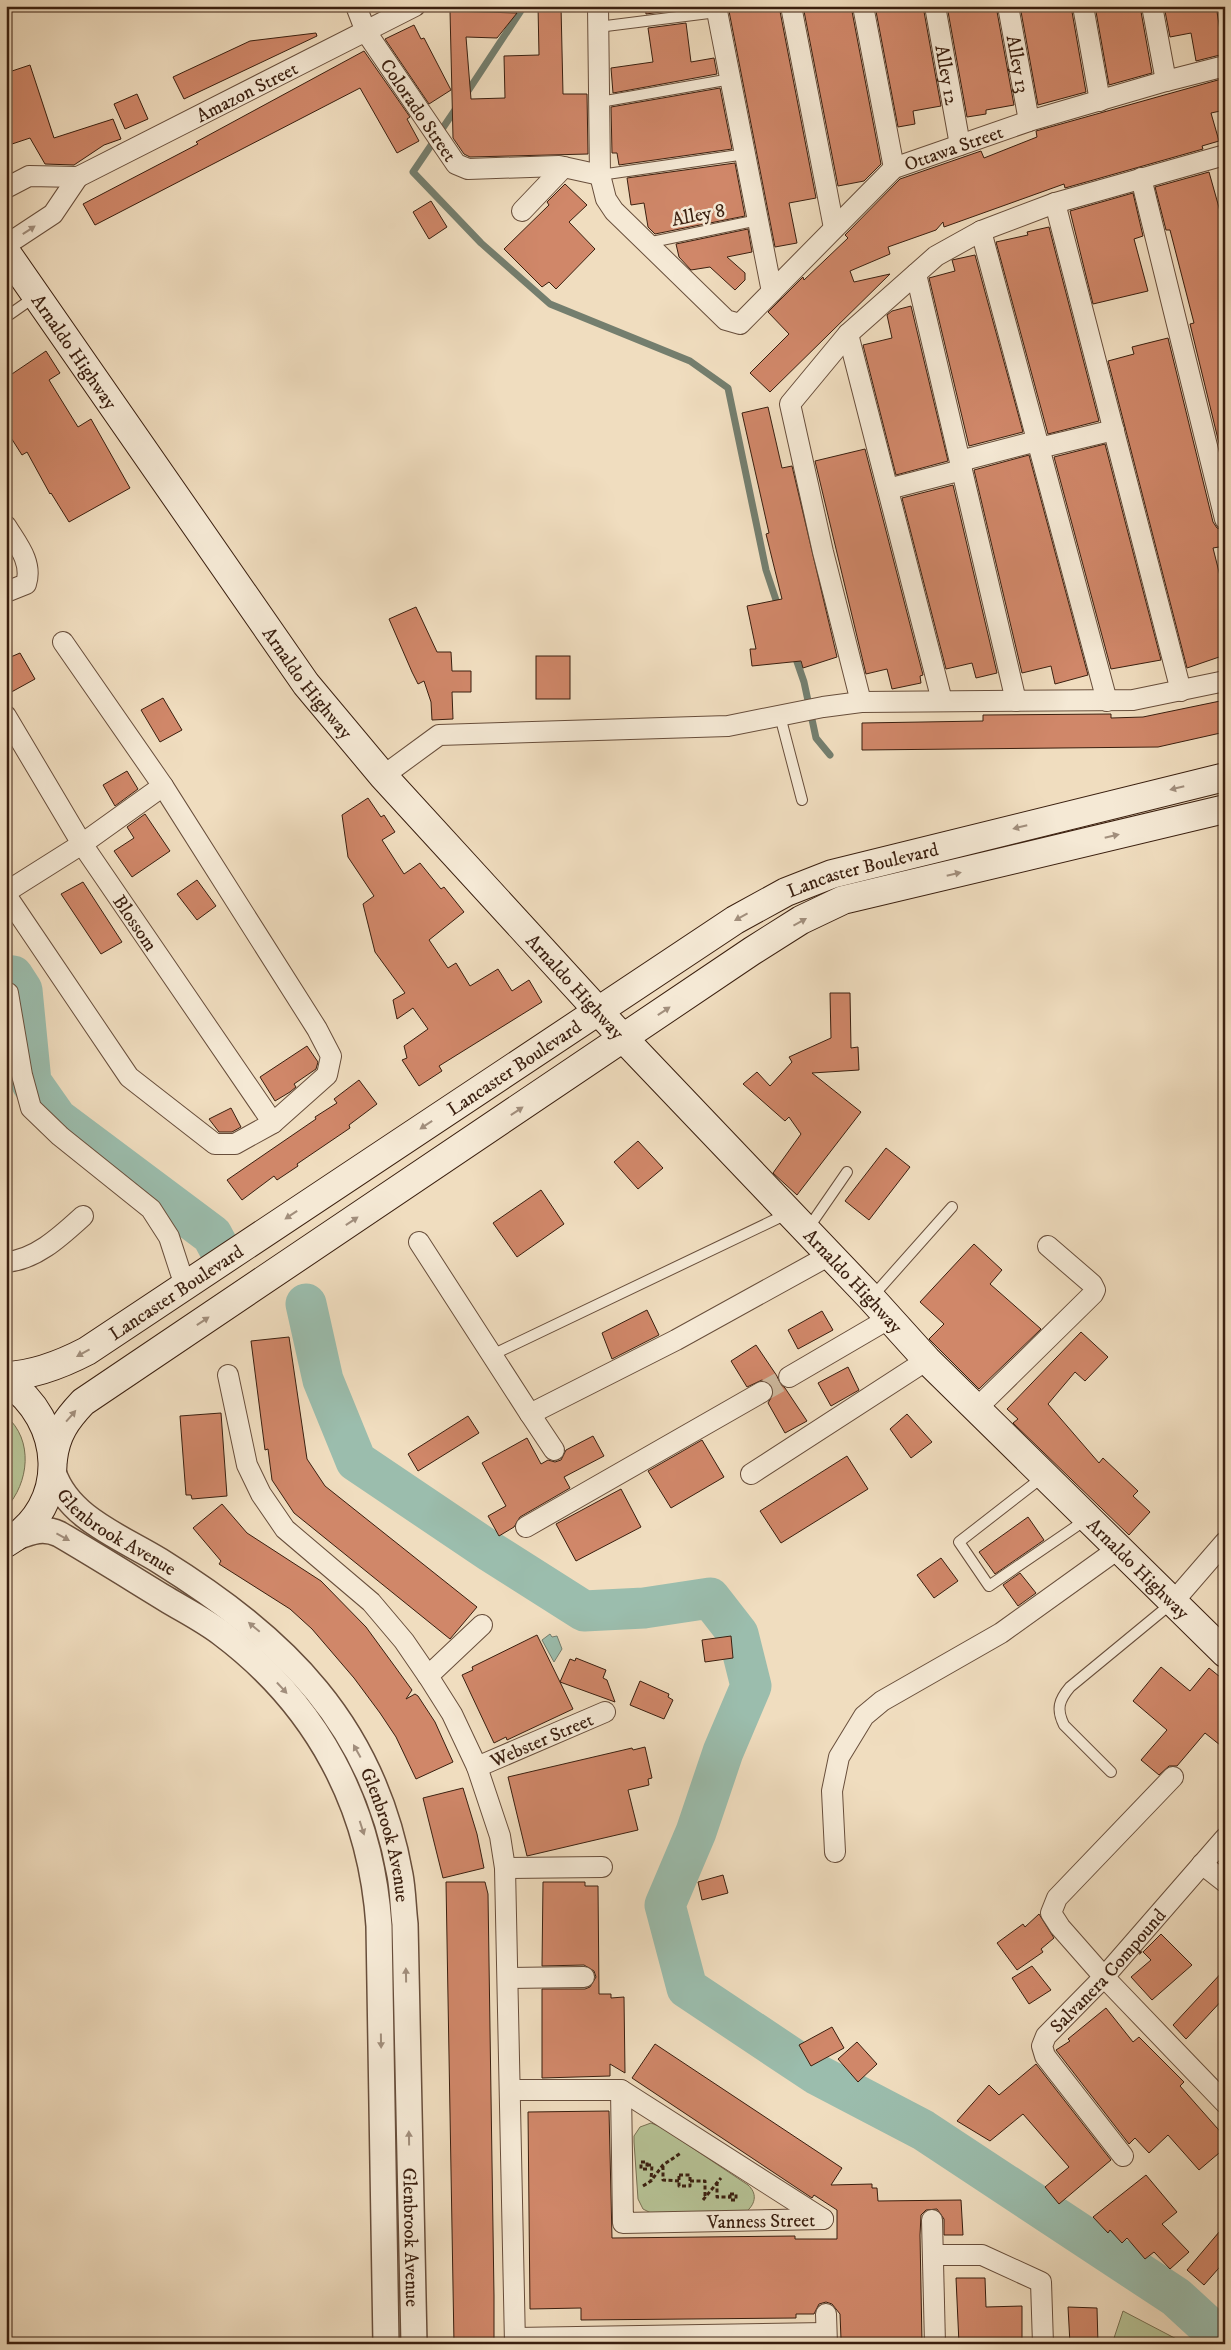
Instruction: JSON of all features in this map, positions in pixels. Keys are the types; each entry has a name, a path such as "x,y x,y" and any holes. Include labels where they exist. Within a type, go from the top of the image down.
{"main road":[{"name":"Arnaldo Highway","path":"6,252 306,684 383,776 624,1039 890,1318 927,1360 1225,1653"},
{"name":"Lancaster Boulevard","path":"6,1376 22,1375 72,1359 87,1351 735,920 786,892 832,874 1225,777"},
{"name":"Lancaster Boulevard","path":"12,1540 34,1518 46,1496 53,1466 55,1442 60,1429 83,1402 752,951 801,920 844,900 1225,809"},
{"path":"6,1380 21,1391 38,1410 49,1434 53,1466"}],"street":[{"name":"Colorado Street","path":"356,6 366,32 456,164 468,170 564,167 600,175"},
{"name":"Amazon Street","path":"6,188 29,176 78,177 415,6"},
{"path":"598,6 600,175 606,200 645,243"},
{"path":"791,6 834,228"},
{"path":"863,6 894,168"},
{"name":"Alley 12","path":"935,6 960,145"},
{"name":"Alley 13","path":"1008,6 1029,121"},
{"path":"1083,6 1100,101"},
{"path":"1152,6 1166,81"},
{"path":"717,9 772,292"},
{"name":"Ottawa Street","path":"645,243 726,320 740,324 894,168 1029,121 1225,66"},
{"path":"861,702 823,552 790,404 848,334 936,256 981,230 1055,203 1141,178 1224,160"},
{"path":"522,211 564,167"},
{"name":"Amazon Street","path":"6,245 53,214 78,177"},
{"path":"1141,178 1225,518"},
{"path":"1055,203 1181,691"},
{"path":"981,230 1107,701"},
{"path":"916,274 1016,701"},
{"path":"848,334 942,701"},
{"path":"888,489 961,466 1038,445 1114,430"},
{"path":"6,526 25,558 30,572 26,584 6,592"},
{"path":"62,642 163,786 317,1029 331,1056 327,1076 273,1124 235,1144 215,1144 129,1077 6,894 82,844 163,786"},
{"path":"383,776 439,735 728,726 861,702 1133,700 1225,680"},
{"name":"Blossom","path":"6,716 82,844 273,1124"},
{"path":"8,993 22,1075 31,1108 60,1136 151,1208 169,1237 185,1286"},
{"path":"6,1262 14,1261 52,1244 83,1216"},
{"path":"419,1242 554,1450"},
{"path":"977,1408 1095,1290 1092,1284 1048,1246"},
{"path":"530,1414 676,1340 830,1255"},
{"path":"789,1377 890,1318"},
{"path":"751,1474 927,1360"},
{"path":"228,1375 247,1465 261,1494 286,1529 371,1602 404,1641 452,1714 477,1767 500,1836 505,1868 515,2341 625,2340 826,2330"},
{"path":"526,1527 762,1392"},
{"name":"Glenbrook Avenue","path":"53,1466 58,1487 80,1513 201,1586 239,1615 296,1665 342,1726 360,1754 380,1798 400,1876 405,1924 414,2344"},
{"name":"Glenbrook Avenue","path":"12,1540 40,1530 49,1530 59,1534 220,1632 268,1673 300,1709 336,1766 352,1798 373,1873 379,1926 386,2344"},
{"path":"1173,1602 1225,1542"},
{"path":"835,1852 832,1791 839,1757 864,1716 882,1702 1001,1633 1118,1549"},
{"path":"428,1676 482,1625"},
{"name":"Webster Street","path":"477,1767 605,1712"},
{"path":"1173,1777 1057,1898 1051,1913 1060,1927 1104,1977 1225,2103"},
{"name":"Salvanera Compound","path":"1123,2156 1045,2056 1042,2046 1046,2036 1104,1977 1225,1838"},
{"path":"1202,1864 1225,1882"},
{"path":"505,1868 602,1867"},
{"path":"508,1978 584,1977"},
{"path":"510,2090 621,2090"},
{"name":"Vanness Street","path":"621,2090 734,2162 823,2219 623,2223 621,2090"},
{"path":"932,2220 934,2344"},
{"path":"933,2255 982,2256 1041,2282 1043,2344"}],"lane":[{"path":"598,27 717,9"},
{"path":"600,102 731,79"},
{"path":"600,175 746,154"},
{"name":"Alley 8","path":"645,243 758,220"},
{"path":"6,318 36,295"},
{"path":"780,716 802,800"},
{"path":"492,1356 798,1222 847,1172"},
{"path":"871,1298 952,1207"},
{"path":"1045,1475 959,1542 989,1586 1087,1519"},
{"path":"1111,1772 1064,1726 1060,1717 1059,1702 1070,1687 1173,1602"}],"path":[{"path":"623,2198 651,2181 663,2165 701,2141"},
{"path":"684,2222 734,2162"},
{"path":"647,2165 652,2165 651,2181"},
{"path":"663,2165 663,2180 679,2180"},
{"path":"679,2175 690,2175 690,2180 690,2186 679,2186 679,2175"},
{"path":"690,2180 705,2181 705,2198"},
{"path":"717,2181 717,2197 730,2197"}],"shaded area":[{"path":"6,1416 15,1426 21,1437 25,1462 20,1486 6,1508"},
{"path":"550,1634 552,1637 557,1636 562,1649 554,1662 542,1640"},
{"path":"651,2123 661,2127 748,2185 754,2195 754,2201 750,2208 747,2211 653,2214 643,2209 638,2199 634,2136 640,2127"},
{"path":"1123,2311 1186,2344 1112,2344"}],"building":[{"path":"538,6 561,6 563,94 587,94 588,154 470,157 464,154 453,138 450,11 517,13 497,38 466,37 471,99 505,98 504,56 539,55"},
{"path":"645,6 683,6 683,9 646,14"},
{"path":"728,6 779,6 816,198 789,203 797,243 775,247"},
{"path":"803,6 851,6 881,164 864,181 838,186"},
{"path":"875,6 923,6 941,106 913,111 915,124 898,127"},
{"path":"947,6 996,6 1014,105 986,110 986,114 967,117"},
{"path":"1020,6 1071,6 1086,92 1038,105"},
{"path":"1095,6 1140,6 1152,73 1109,85"},
{"path":"1164,6 1216,6 1224,54 1196,61 1191,33 1170,37"},
{"path":"686,23 691,62 714,58 717,74 613,93 611,68 653,62 648,28"},
{"path":"414,25 421,39 424,38 451,90 429,104 385,39"},
{"path":"316,33 317,36 184,99 173,77 250,41"},
{"path":"364,51 410,117 407,119 419,141 397,153 360,88 95,225 83,204 198,144 196,142"},
{"path":"30,65 54,138 113,119 121,139 104,145 74,165 45,164 30,138 6,146 6,73"},
{"path":"1225,78 1225,110 1211,113 1219,141 1202,146 1203,149 1065,188 1064,184 944,227 943,222 936,230 888,247 890,254 850,271 854,282 890,274 770,392 750,373 789,334 768,312 803,277 804,280 848,238 845,235 900,179 981,151 984,158 1037,137 1036,131"},
{"path":"720,88 732,149 619,165 617,153 612,153 611,107"},
{"path":"137,94 148,119 125,129 114,104"},
{"path":"735,163 745,216 655,234 648,227 644,203 631,205 627,178"},
{"path":"1209,172 1225,229 1225,468 1190,324 1194,323 1170,230 1166,230 1155,187"},
{"path":"565,184 587,205 569,222 595,249 556,289 549,282 542,287 504,249 549,205 547,202"},
{"path":"1133,193 1143,236 1134,239 1148,291 1093,304 1070,211"},
{"path":"431,201 447,227 429,239 413,212"},
{"path":"1049,227 1099,421 1048,434 996,242 1028,235 1027,232"},
{"path":"748,229 752,252 727,257 745,273 745,280 735,290 710,267 691,270 679,257 676,244"},
{"path":"975,255 1023,432 969,446 929,278 955,271 952,260"},
{"path":"911,306 948,461 896,475 863,345 892,338 887,315 892,311"},
{"path":"1168,338 1213,522 1217,528 1225,531 1225,546 1213,548 1225,596 1225,655 1187,668 1108,361 1134,354 1132,347"},
{"path":"46,351 60,373 49,380 52,385 78,427 91,419 130,488 69,522 50,494 27,452 22,455 6,430 6,378"},
{"path":"768,407 782,468 792,466 837,657 803,668 801,661 752,666 750,649 756,649 747,606 782,599 766,534 769,533 742,413"},
{"path":"1105,444 1161,660 1111,669 1054,457"},
{"path":"865,449 923,675 920,676 921,683 892,689 887,669 866,674 815,461"},
{"path":"1029,455 1088,675 1055,684 1051,666 1022,673 974,470"},
{"path":"953,485 997,673 976,678 972,663 946,669 902,498"},
{"path":"416,607 437,652 451,652 452,671 471,671 471,692 452,692 453,719 432,720 431,702 424,681 418,684 389,619"},
{"path":"20,653 35,679 6,695 6,659"},
{"path":"536,656 570,656 570,699 536,699"},
{"path":"163,698 182,730 160,742 141,710"},
{"path":"1225,700 1225,732 1158,747 862,750 862,723 983,721 983,715 1111,714 1111,718 1143,717"},
{"path":"127,771 138,789 115,806 103,785"},
{"path":"368,798 381,817 384,815 395,832 382,840 404,874 420,863 441,889 444,887 464,912 429,940 448,968 456,963 470,986 498,969 512,991 529,980 542,1002 439,1066 442,1071 419,1086 402,1060 407,1058 404,1046 428,1029 413,1008 397,1019 393,1000 405,993 375,952 363,904 374,896 348,857 342,815"},
{"path":"145,814 170,851 132,877 114,851 134,838 127,827"},
{"path":"197,880 216,906 197,920 177,894"},
{"path":"83,882 122,942 101,954 61,894"},
{"path":"830,993 850,993 851,1048 858,1047 859,1070 812,1073 861,1112 797,1195 773,1173 801,1134 789,1117 785,1121 743,1084 757,1072 770,1086 792,1062 789,1057 831,1038"},
{"path":"307,1046 318,1062 316,1069 294,1084 296,1087 290,1092 275,1101 260,1077"},
{"path":"359,1080 377,1104 349,1125 350,1128 297,1164 298,1166 277,1180 274,1176 242,1200 227,1180 316,1119 315,1117 337,1103 334,1099"},
{"path":"231,1108 241,1127 232,1132 219,1132 209,1119"},
{"path":"638,1141 663,1168 638,1189 614,1162"},
{"path":"886,1148 910,1167 869,1220 845,1201"},
{"path":"541,1190 564,1224 517,1257 493,1223"},
{"path":"974,1244 1002,1270 990,1284 1041,1329 979,1389 929,1339 944,1324 920,1302"},
{"path":"647,1310 659,1335 612,1359 602,1333"},
{"path":"822,1311 833,1330 798,1349 788,1330"},
{"path":"1081,1332 1108,1357 1085,1381 1075,1372 1048,1404 1099,1463 1103,1458 1138,1491 1133,1496 1150,1512 1129,1535 1013,1423 1018,1419 1007,1409"},
{"path":"289,1337 307,1459 325,1486 477,1607 450,1639 294,1513 272,1480 268,1449 265,1450 251,1341"},
{"path":"756,1345 777,1376 779,1383 785,1388 807,1421 785,1433 768,1403 774,1393 772,1386 762,1380 747,1387 731,1361"},
{"path":"848,1367 859,1390 831,1406 818,1383"},
{"path":"221,1413 227,1496 192,1499 191,1495 186,1495 180,1416"},
{"path":"907,1414 932,1442 911,1458 890,1429"},
{"path":"468,1416 479,1433 418,1471 408,1454"},
{"path":"593,1436 604,1456 564,1477 570,1488 520,1517 514,1527 499,1536 488,1516 506,1506 482,1463 527,1438 541,1464 548,1460 555,1462 561,1460 566,1450"},
{"path":"702,1440 724,1477 671,1508 648,1471"},
{"path":"847,1456 868,1489 781,1543 760,1511"},
{"path":"621,1489 641,1527 576,1561 556,1524"},
{"path":"222,1504 247,1533 321,1581 366,1627 412,1690 406,1699 415,1694 418,1696 435,1722 453,1762 416,1779 396,1737 380,1713 354,1678 312,1629 290,1609 219,1564 221,1561 193,1528"},
{"path":"1028,1517 1044,1540 995,1574 979,1552"},
{"path":"941,1558 958,1581 934,1598 917,1575"},
{"path":"1020,1573 1036,1593 1018,1606 1003,1585"},
{"path":"537,1635 573,1709 507,1740 506,1737 494,1743 462,1675 473,1670 472,1667"},
{"path":"731,1636 733,1658 705,1662 702,1640"},
{"path":"576,1658 606,1670 603,1678 607,1680 615,1702 560,1682 570,1659 575,1661"},
{"path":"1161,1667 1190,1691 1209,1668 1225,1681 1225,1749 1205,1733 1177,1766 1169,1766 1159,1775 1141,1760 1167,1730 1133,1701"},
{"path":"640,1681 669,1694 668,1697 673,1700 664,1719 630,1705"},
{"path":"645,1747 652,1778 648,1779 649,1785 628,1790 638,1830 527,1856 508,1777 632,1748 633,1750"},
{"path":"463,1788 477,1834 484,1868 443,1878 423,1798"},
{"path":"723,1875 728,1893 702,1900 698,1882"},
{"path":"446,1882 485,1882 488,1894 494,2296 494,2341 492,2341 492,2344 454,2344"},
{"path":"543,1882 585,1882 585,1886 598,1886 599,1994 611,1994 611,1998 624,1997 625,2073 610,2064 610,2076 542,2078 542,1989 585,1989 590,1987 596,1977 594,1971 584,1965 542,1966"},
{"path":"1039,1914 1054,1938 1041,1949 1043,1952 1017,1970 997,1943 1023,1924 1025,1927"},
{"path":"1161,1934 1192,1965 1152,2000 1131,1977 1151,1960 1143,1952"},
{"path":"1032,1966 1051,1990 1029,2004 1012,1978"},
{"path":"1225,1969 1225,1997 1186,2039 1173,2025"},
{"path":"1106,2008 1133,2042 1139,2037 1184,2082 1180,2086 1225,2137 1225,2148 1199,2170 1168,2135 1149,2153 1135,2138 1129,2144 1056,2050 1070,2041 1068,2039"},
{"path":"832,2027 844,2048 811,2066 799,2045"},
{"path":"857,2042 877,2064 858,2082 838,2059"},
{"path":"655,2044 842,2168 831,2185 872,2184 872,2188 877,2188 878,2201 961,2200 963,2235 944,2235 944,2219 937,2209 926,2210 921,2215 922,2342 845,2344 845,2339 841,2339 840,2314 832,2304 826,2302 819,2304 814,2314 796,2314 796,2318 581,2320 581,2308 530,2309 528,2112 609,2111 612,2238 795,2236 795,2239 837,2239 837,2210 814,2195 812,2198 632,2078"},
{"path":"1036,2064 1111,2160 1059,2204 1045,2187 1069,2167 1023,2114 990,2141 957,2121 989,2085 999,2095"},
{"path":"1146,2175 1177,2212 1162,2224 1189,2252 1170,2269 1154,2252 1145,2259 1127,2238 1122,2243 1110,2230 1108,2233 1093,2217"},
{"path":"1225,2225 1225,2261 1204,2285 1187,2270"},
{"path":"956,2278 985,2278 986,2307 1022,2306 1022,2344 959,2344"},
{"path":"1068,2307 1097,2308 1098,2344 1070,2344"}],"waterway":[{"path":"466,94 524,6"},
{"path":"457,107 413,172 481,243 550,304 690,361 728,388 766,570 779,609"},
{"path":"794,653 804,682 816,738 830,755"},
{"path":"6,975 13,976 22,990 31,1082 57,1119 212,1235 220,1250"},
{"path":"306,1304 323,1380 356,1461 491,1552 584,1611 644,1608 710,1598 738,1634 751,1686 723,1752 696,1832 665,1905 687,1988 816,2074 923,2130 1176,2297 1225,2342"}],"tunnel":[{"path":"762,1392 789,1377"}]}
